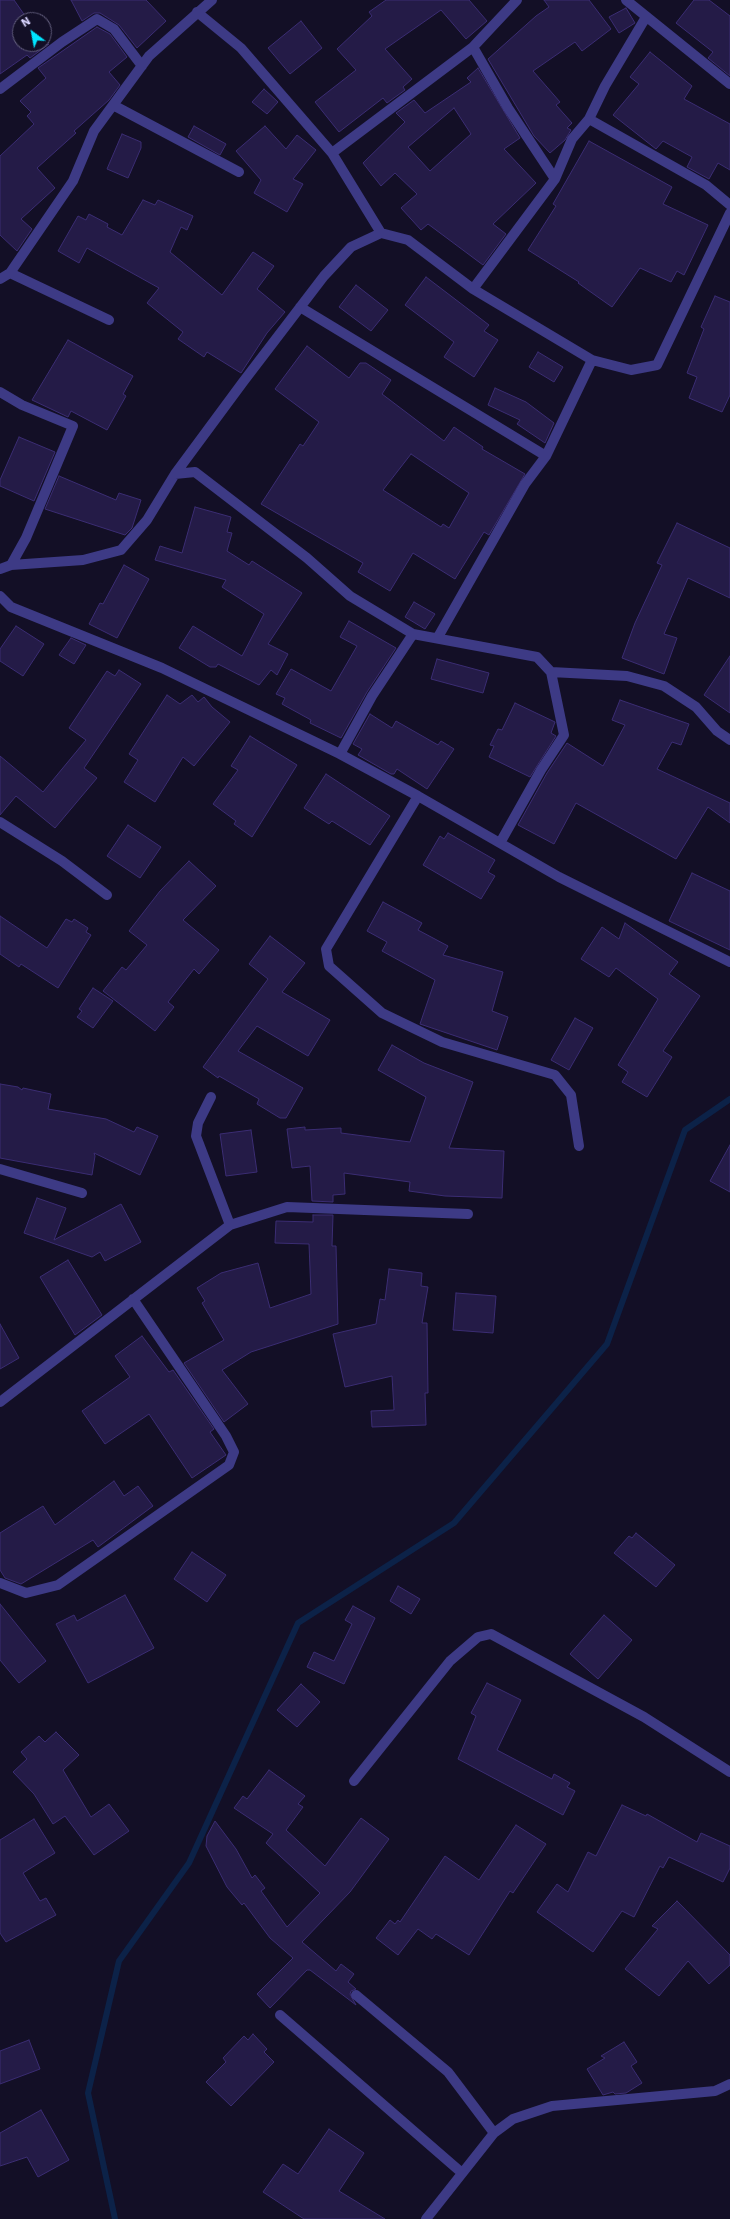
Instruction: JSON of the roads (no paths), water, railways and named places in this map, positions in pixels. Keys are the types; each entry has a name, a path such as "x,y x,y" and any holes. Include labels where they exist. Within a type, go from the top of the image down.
{"street":[{"path":"0,279 10,273 73,181 94,131 149,56 212,0"},
{"path":"332,152 473,47 517,0"},
{"path":"626,0 730,84"},
{"path":"197,12 242,48 332,152 381,233"},
{"path":"473,289 555,179 572,139 589,119 605,86 646,17"},
{"path":"0,88 62,42 97,19 114,29 142,66"},
{"path":"473,47 508,108 555,179"},
{"path":"113,104 240,172"},
{"path":"589,119 706,185 730,205"},
{"path":"0,569 11,565 83,560 121,550 147,520 175,474 300,307 324,276 351,246 381,233 408,240 473,289 592,360 630,370 657,365 730,213"},
{"path":"10,273 109,320"},
{"path":"300,307 546,456"},
{"path":"438,637 525,484 546,456 592,360"},
{"path":"0,392 22,406 73,426 26,538 11,565"},
{"path":"175,474 195,472 307,558 350,596 413,634 438,637 537,657 551,672 564,734 541,770 500,843"},
{"path":"0,596 11,607 162,668 340,754 418,796 559,877 730,962"},
{"path":"340,754 372,696 413,634"},
{"path":"551,672 627,676 664,686 696,707 717,731 730,740"},
{"path":"418,796 326,949 329,966 382,1013 442,1042 555,1075 571,1095 579,1146"},
{"path":"0,822 62,861 108,895"},
{"path":"211,1097 198,1123 196,1136 230,1226"},
{"path":"0,1169 82,1192"},
{"path":"0,1402 230,1226 287,1207 468,1214"},
{"path":"0,1582 26,1593 58,1585 229,1465 234,1452 226,1436 133,1299"},
{"path":"354,1780 450,1661 478,1636 491,1634 644,1717 730,1772"},
{"path":"356,1995 448,2072 494,2132"},
{"path":"280,2015 462,2173"},
{"path":"426,2219 494,2132 513,2119 552,2106 715,2091 730,2084"}],"waterway":[{"path":"115,2219 88,2093 119,1961 189,1863 298,1623 454,1523 607,1344 685,1130 730,1099"}]}
